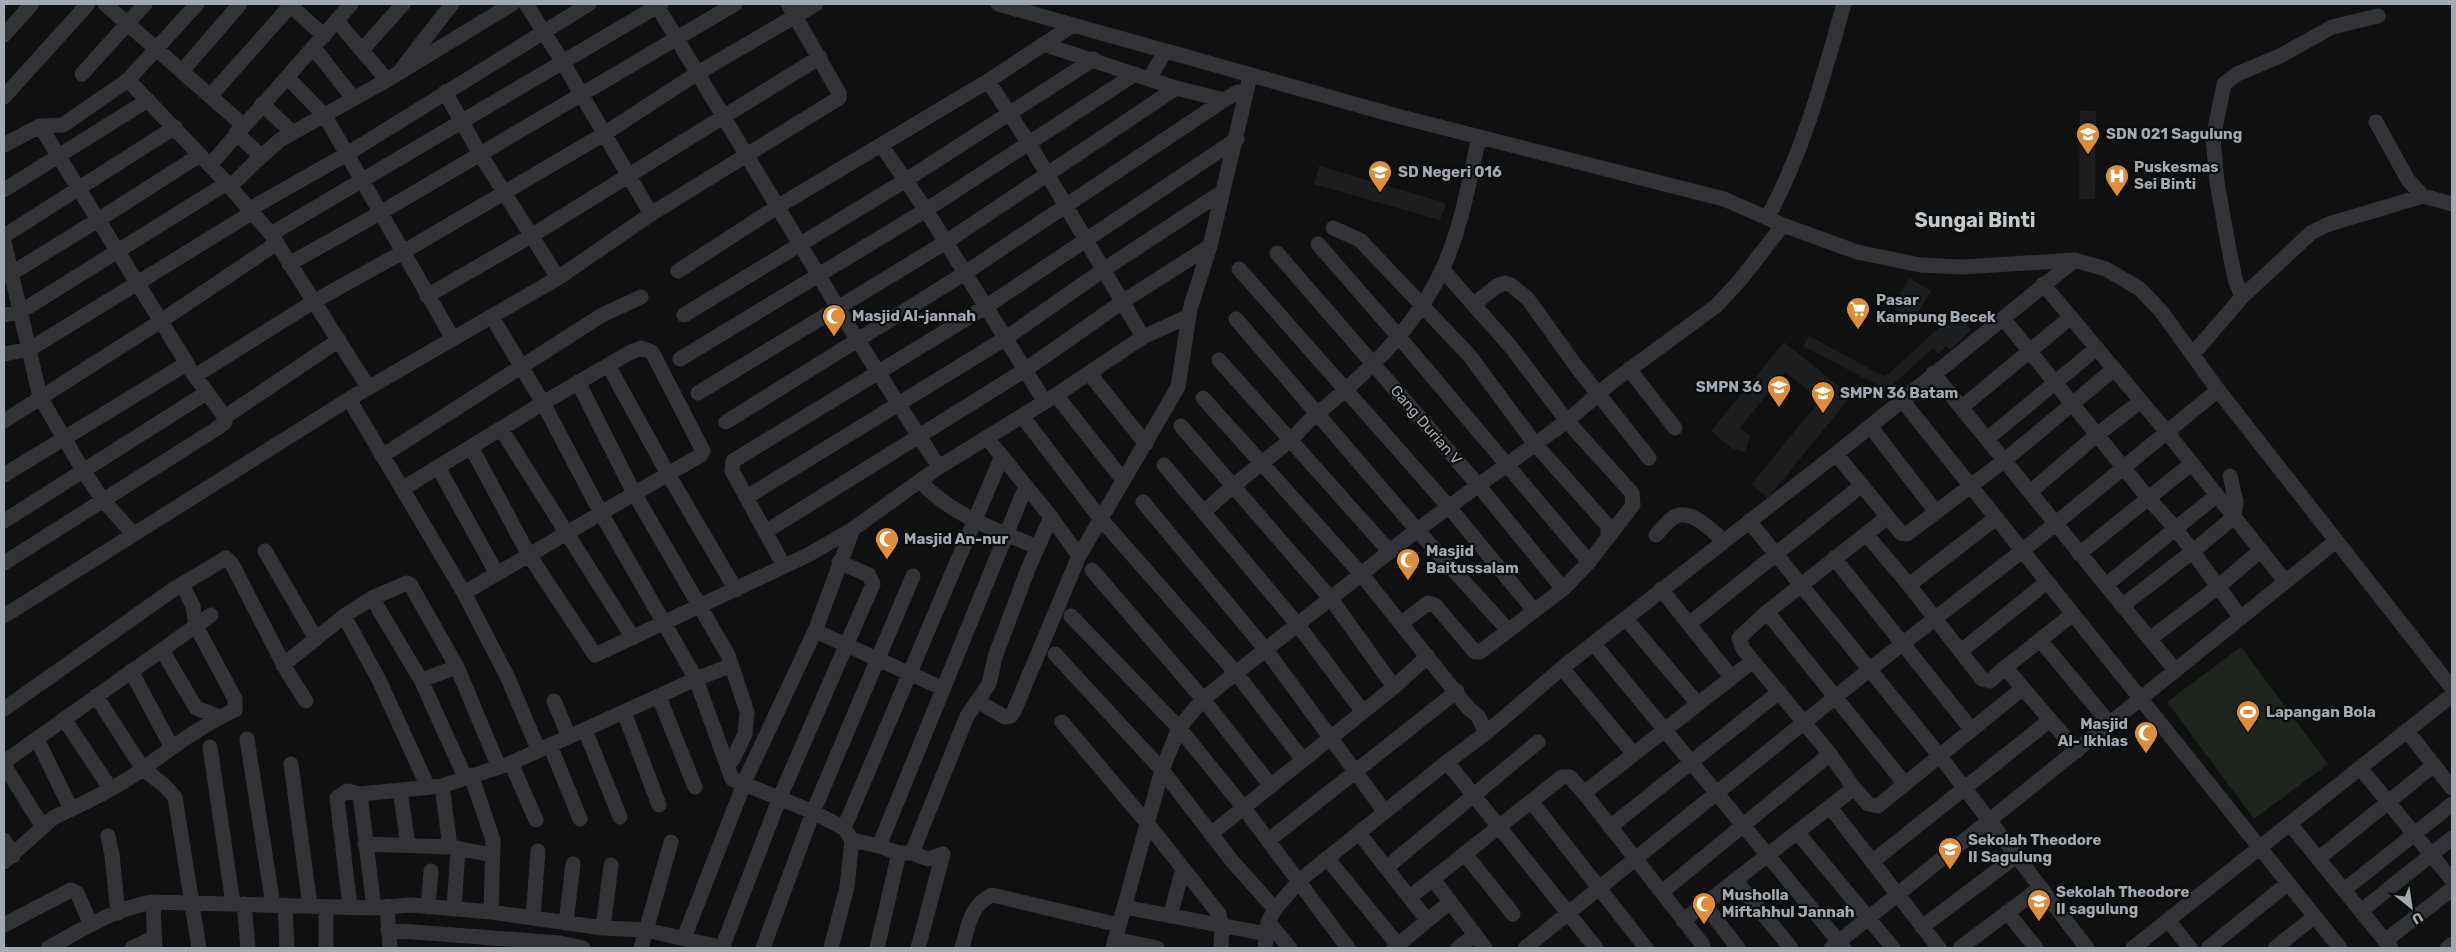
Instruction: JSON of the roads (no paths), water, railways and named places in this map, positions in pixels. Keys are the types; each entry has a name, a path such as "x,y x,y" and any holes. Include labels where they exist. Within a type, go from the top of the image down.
{"street":[{"path":"4,35 32,4"},
{"path":"4,97 88,4"},
{"path":"105,4 211,95 261,156"},
{"path":"82,74 145,4"},
{"path":"4,145 40,126 63,125 128,80 155,48 197,4"},
{"path":"183,70 240,4"},
{"path":"211,95 291,4 324,36"},
{"path":"8,274 98,220 205,160 239,129 351,4"},
{"path":"363,50 403,4"},
{"path":"392,77 452,4"},
{"path":"526,4 562,61 651,214"},
{"path":"4,354 30,349 252,210 347,154 589,4"},
{"path":"289,264 380,213 734,4"},
{"path":"192,370 403,252 604,134 792,10 816,4"},
{"path":"998,4 1250,76 1479,137 1724,199 1783,225 1856,252 1920,266 1962,267 2075,260 2106,269 2140,289 2161,311 2218,390 2452,688"},
{"path":"1768,218 1783,189 1799,150 1844,4"},
{"path":"4,315 20,312 117,251 229,185 280,140 392,77 504,5"},
{"path":"4,421 161,321 274,238 361,179 658,5 675,39 723,115 838,309 898,406 939,467"},
{"path":"5,613 349,398 452,337 492,317 558,278 651,214 839,98 840,93 792,10"},
{"path":"2242,297 2235,279 2228,244 2217,182 2212,139 2224,84 2237,74 2280,56 2332,27 2378,16"},
{"path":"337,21 363,50 392,77"},
{"path":"678,271 777,207 1046,45 1073,25"},
{"path":"1046,45 1094,59 1176,88 1224,100"},
{"path":"313,47 353,98"},
{"path":"680,358 926,210 1142,76 1164,52"},
{"path":"428,296 531,236 723,115 820,57"},
{"path":"684,315 906,180 1010,115 1094,59"},
{"path":"977,701 1005,717 1011,716 1079,556 1178,387 1190,316 1237,139 1245,91 1250,76"},
{"path":"286,77 325,116 452,337"},
{"path":"128,80 229,185 274,238 368,387"},
{"path":"988,81 1030,145 1142,337"},
{"path":"698,393 946,242 1176,88"},
{"path":"726,422 965,273 1224,100 1238,92 1245,91"},
{"path":"445,92 480,154 558,278"},
{"path":"4,190 148,100"},
{"path":"262,104 293,133"},
{"path":"2376,122 2408,180 2423,196 2452,204"},
{"path":"4,564 216,429 224,422 224,417 206,393 40,126"},
{"path":"4,236 175,127"},
{"path":"1204,512 1231,486 1290,441 1316,414 1347,390 1399,337 1422,307 1442,270 1458,231 1479,137"},
{"path":"784,566 732,471 733,461 987,306 1237,139"},
{"path":"881,145 926,210 1025,370 1123,480"},
{"path":"747,497 1006,338 1103,270 1222,192"},
{"path":"2193,354 2242,297 2312,232 2330,224 2423,196"},
{"path":"1116,938 1162,770 1179,728 1203,699 1331,600 1417,530 1567,421 1629,369 1716,306 1741,279 1783,225"},
{"path":"1333,228 1360,240 1469,355 1534,444 1608,526 1608,535"},
{"path":"4,242 8,274 30,349 40,398 103,500 133,534"},
{"path":"1318,244 1589,562"},
{"path":"765,532 1025,370 1122,302 1210,246"},
{"name":"Gang Durian V","path":"1277,252 1479,486 1563,588"},
{"path":"1269,928 1299,881 1447,762 1486,734 1562,668 1723,540 1836,454 2043,284 2075,260"},
{"path":"1238,268 1449,507 1532,608 1536,608"},
{"path":"1402,623 1428,603 1435,606 1475,652 1480,652 1563,588 1589,562 1633,504 1632,493 1567,421 1511,347 1442,270"},
{"path":"1474,304 1497,286 1505,283 1511,285 1528,299 1598,394 1649,458"},
{"path":"2043,284 2166,431 2285,581"},
{"path":"382,456 602,315 641,297"},
{"path":"471,447 529,555 594,655 736,590 853,529 939,467 1050,399 1142,337 1190,316"},
{"path":"492,317 543,404 601,513 696,679 732,779 813,812 848,834 879,846 928,859 943,854 918,948"},
{"path":"1962,407 2071,317"},
{"path":"2003,318 2148,498 2176,529 2241,618"},
{"path":"1236,319 1417,530 1508,630"},
{"path":"224,417 339,340"},
{"path":"402,489 608,365 641,348 652,352 703,452 701,455 464,593"},
{"path":"1987,439 2097,348"},
{"path":"1219,360 1390,552"},
{"path":"4,475 183,365 192,370"},
{"path":"608,365 668,474 736,590"},
{"path":"1629,369 1675,428"},
{"path":"1836,454 1901,533 1907,534 1969,484 2005,460 2114,369"},
{"path":"1089,372 1146,444"},
{"path":"1934,373 2175,670"},
{"path":"578,382 634,494 728,655 730,666 747,712 745,734 734,759 727,765"},
{"path":"1532,946 1598,887 1718,793 1870,669 2022,551 2218,390"},
{"path":"4,522 206,393"},
{"path":"349,398 464,593 580,819"},
{"path":"1203,398 1362,575 1457,691 1469,709 1478,716 1486,734"},
{"path":"1902,400 2340,948"},
{"path":"2030,492 2098,434 2141,401"},
{"path":"1022,416 1100,518 1236,673 1303,760"},
{"path":"1181,426 1331,600 1394,687"},
{"path":"1870,426 1936,512"},
{"path":"501,429 633,638"},
{"path":"988,438 1051,517 1079,556"},
{"path":"831,948 847,887 848,834 911,674 1002,456"},
{"path":"2079,554 2191,464"},
{"path":"1164,465 1298,625 1363,712"},
{"path":"438,467 497,574"},
{"path":"2122,606 2234,517 2236,501 2230,476"},
{"path":"920,481 929,491 974,521 1037,547"},
{"path":"1688,624 1777,555 1862,485"},
{"path":"879,846 1026,486"},
{"path":"2106,585 2217,495"},
{"path":"1143,502 1266,650 1357,771 1385,812"},
{"path":"1656,535 1675,517 1684,514 1702,522 1723,540"},
{"path":"1886,515 1866,534 1767,612 1740,638 1743,649 1830,754 1854,788 1868,804 1878,806 1938,755 2023,688"},
{"path":"877,948 905,853 967,716 989,684 995,657 1037,547 1051,517"},
{"path":"1909,585 1996,518"},
{"path":"1749,521 1870,669 2087,948"},
{"path":"684,938 744,784 815,631 839,562 853,529"},
{"path":"1866,534 1982,678 1990,681 2073,614"},
{"path":"1594,644 1745,825 1838,946 1988,822 2336,541"},
{"path":"2150,639 2219,586 2261,550"},
{"path":"265,551 316,639"},
{"path":"4,709 182,584 226,558 232,564 283,665 306,701"},
{"path":"1834,558 1971,729"},
{"path":"48,948 91,924 133,906 153,902 326,907 411,905 491,912 603,928 640,930 684,938 723,948 780,797 874,584 869,575 839,562"},
{"path":"1092,570 1203,699 1271,786"},
{"path":"763,948 813,812 913,576"},
{"path":"1961,651 2047,582"},
{"path":"283,665 344,616 372,598 407,583 410,584 457,667 504,764 536,820"},
{"path":"8,859 42,827 143,768 171,746 235,710 235,699 196,626 193,606 182,584"},
{"path":"1661,590 1731,677"},
{"path":"372,598 421,680 468,776 494,840 491,912"},
{"path":"1767,612 1905,784"},
{"path":"42,827 4,764 211,615"},
{"path":"344,616 435,787 454,848 454,909"},
{"path":"1070,616 1179,728 1244,808 1348,948"},
{"path":"1626,619 1698,704"},
{"path":"815,631 942,688"},
{"path":"2040,640 2110,724"},
{"path":"162,650 196,708 220,717"},
{"path":"1055,654 1162,770 1232,861 1269,928 1290,948"},
{"path":"1212,833 1332,738 1428,656"},
{"path":"1584,793 1753,661"},
{"path":"350,907 337,798 346,791 360,794 435,787 504,764 585,730 696,679 730,666"},
{"path":"421,680 457,667"},
{"path":"1562,668 1633,753"},
{"path":"2002,670 2009,672 2077,751"},
{"path":"132,671 171,746"},
{"path":"1268,841 1457,691"},
{"path":"1610,827 1779,692"},
{"path":"2137,947 2168,920 2452,695"},
{"path":"96,696 143,768 164,784 174,797 199,948"},
{"path":"659,696 695,787"},
{"path":"554,701 569,736"},
{"path":"624,712 659,805"},
{"path":"64,719 110,788"},
{"path":"1872,862 2050,720"},
{"path":"1062,722 1147,823 1219,914 1222,926 1221,948"},
{"path":"585,730 620,818"},
{"path":"2407,731 2452,788"},
{"path":"37,739 71,809"},
{"path":"247,739 287,948"},
{"path":"1387,867 1538,742"},
{"path":"210,747 238,904 248,948"},
{"path":"1662,892 1830,754"},
{"path":"1447,762 1596,948"},
{"path":"291,764 310,906"},
{"path":"2318,859 2434,765"},
{"path":"2361,769 2452,880"},
{"path":"1410,896 1562,777 1570,778 1584,793 1662,892 1701,947 1722,929"},
{"path":"1683,921 1854,788"},
{"path":"400,790 408,845"},
{"path":"360,794 365,844 388,930 390,948"},
{"path":"1531,801 1646,948"},
{"path":"2344,890 2452,804"},
{"path":"1830,807 1939,948"},
{"path":"2290,824 2388,945 2452,889"},
{"path":"1359,833 1428,920"},
{"path":"1798,833 1893,948"},
{"path":"108,836 112,855 118,913"},
{"path":"2360,910 2452,838"},
{"path":"4,840 8,859"},
{"path":"631,948 640,930 671,842"},
{"path":"365,844 454,848 493,855"},
{"path":"533,918 538,851"},
{"path":"1465,854 1514,914"},
{"path":"1922,927 2015,856"},
{"path":"1327,858 1396,946 1450,902"},
{"path":"566,922 573,864"},
{"path":"603,928 611,864"},
{"path":"1170,916 1183,869"},
{"path":"428,907 432,871"},
{"path":"1434,879 1485,948"},
{"path":"1736,881 1791,948"},
{"path":"2208,948 2287,884"},
{"path":"1960,948 2040,888"},
{"path":"4,924 71,890 76,893 91,924"},
{"path":"962,948 973,911 981,900 992,895 1116,938 1157,948"},
{"path":"132,948 154,943 153,902"},
{"path":"1705,905 1738,948"},
{"path":"326,907 326,948"},
{"path":"1124,907 1222,926 1269,928"},
{"path":"2007,912 2036,948"},
{"path":"2279,947 2314,917"},
{"path":"2168,920 2190,948"},
{"path":"388,930 560,943 583,948"},
{"path":"640,930 641,948"},
{"path":"1458,948 1475,935"},
{"path":"2447,948 2452,944"}],"place":[{"name":"SDN 021 Sagulung","path":"2088,155"},
{"name":"SD Negeri 016","path":"1380,193"},
{"name":"Puskesmas Sei Binti","path":"2117,197"},
{"name":"Pasar Kampung Becek","path":"1858,330"},
{"name":"Masjid Al-jannah","path":"834,337"},
{"name":"SMPN 36","path":"1779,408"},
{"name":"SMPN 36 Batam","path":"1823,414"},
{"name":"Masjid An-nur","path":"887,560"},
{"name":"Masjid Baitussalam","path":"1408,581"},
{"name":"Lapangan Bola","path":"2248,733"},
{"name":"Masjid Al- Ikhlas","path":"2146,754"},
{"name":"Sekolah Theodore II Sagulung","path":"1950,870"},
{"name":"Sekolah Theodore II sagulung","path":"2039,922"},
{"name":"Musholla Miftahhul Jannah","path":"1704,925"}],"district":[{"name":"Sungai Binti","path":"1975,220"}]}
